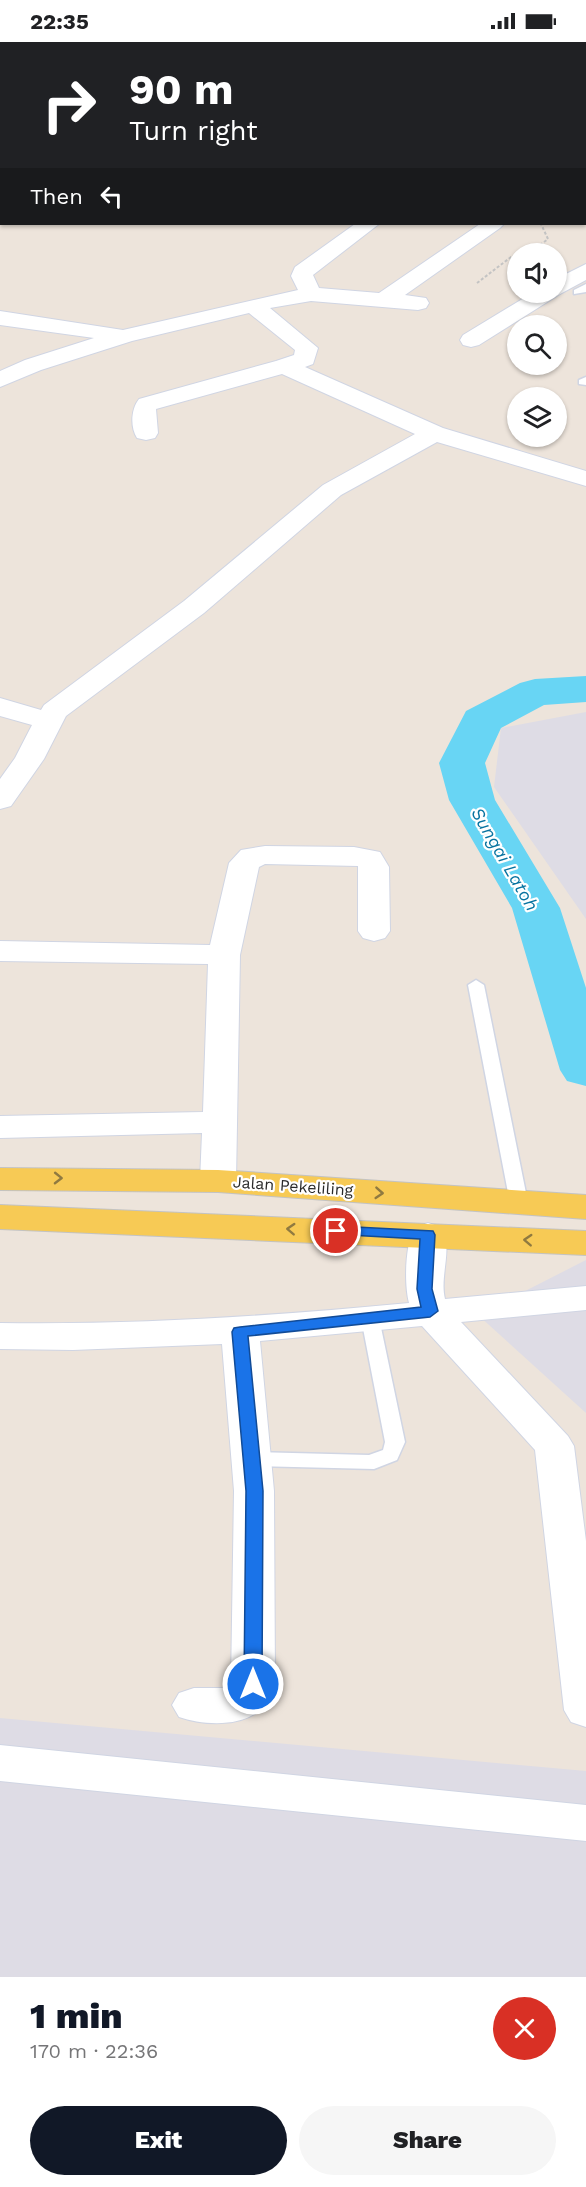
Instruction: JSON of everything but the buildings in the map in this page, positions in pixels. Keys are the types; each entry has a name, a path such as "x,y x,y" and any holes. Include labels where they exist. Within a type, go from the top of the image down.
{"main road":[{"name":"Jalan Pekeliling","path":"0,1179 218,1180 586,1207"},
{"path":"0,1217 586,1243"}],"street":[{"path":"311,294 302,276 303,272 367,225"},
{"path":"384,300 493,225"},
{"path":"573,289 586,271"},
{"path":"0,380 41,362 125,336 311,294 418,303"},
{"path":"471,340 532,303"},
{"path":"146,433 144,408 147,404 284,366 305,358 308,354 307,348 254,306"},
{"path":"0,318 125,336"},
{"path":"284,366 434,434 586,480"},
{"path":"0,800 29,759 54,711 194,608 328,493 434,434"},
{"path":"0,707 48,721"},
{"path":"218,1180 224,955 244,863 258,855 354,856 369,859 374,867 374,931"},
{"path":"0,951 224,955"},
{"path":"0,1127 219,1122"},
{"path":"428,1235 424,1289 430,1311 554,1446 586,1710"},
{"path":"0,1336 37,1338 240,1332 430,1311 586,1298"},
{"path":"194,1705 234,1705 244,1700 253,1684 255,1491 240,1332"},
{"path":"0,1763 586,1822"}],"lane":[{"path":"476,985 519,1203"},
{"path":"251,1460 369,1462 380,1461 389,1456 394,1450 395,1442 370,1318"}],"path":[{"path":"541,225 548,239 543,243"},
{"path":"477,283 507,260"}],"shaded area":[{"path":"586,712 586,919 494,787 501,728"},
{"path":"586,1260 586,1413 478,1315"},
{"path":"0,1718 586,1771 586,1977 0,1977"}],"waterway":[{"name":"Sungai Latoh","path":"586,689 535,692 482,720 462,763 472,800 536,908 586,1070"}],"route":[{"path":"253,1684 255,1491 240,1332 430,1311 424,1289 428,1235 336,1231"}]}
